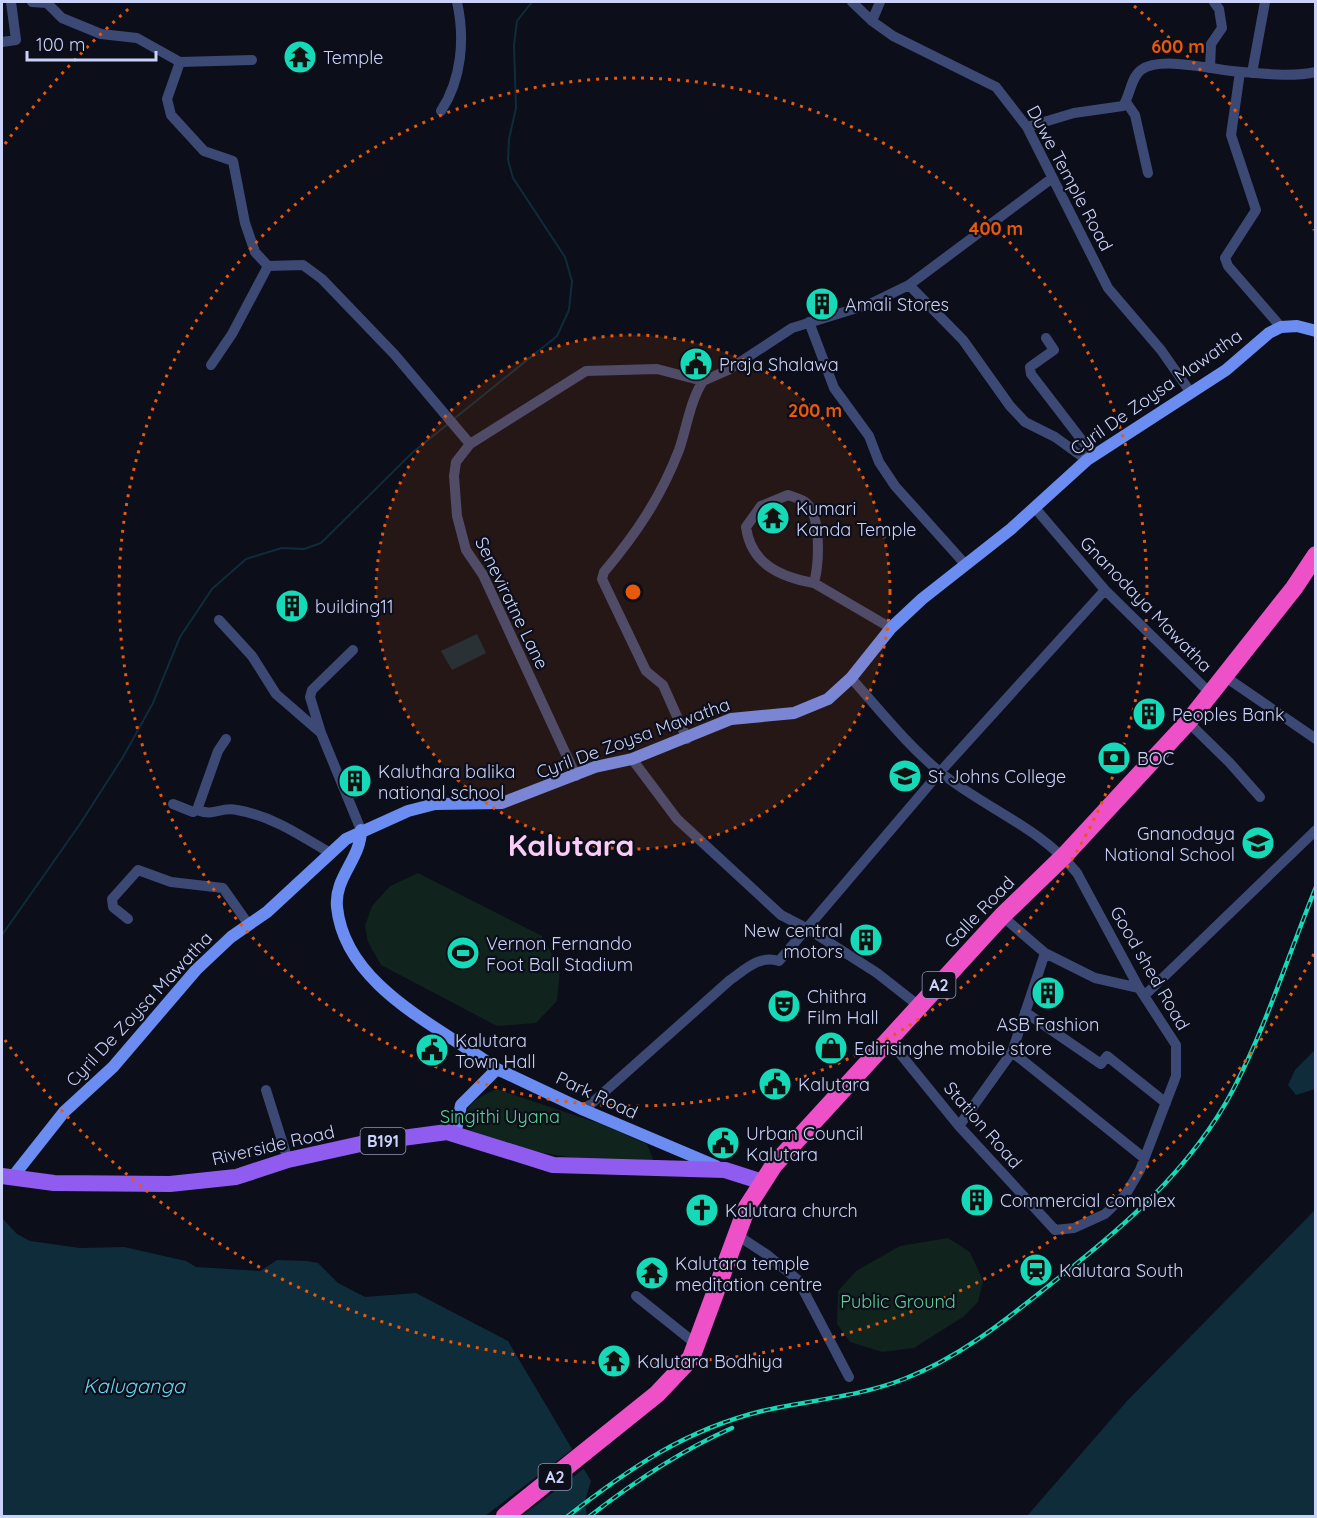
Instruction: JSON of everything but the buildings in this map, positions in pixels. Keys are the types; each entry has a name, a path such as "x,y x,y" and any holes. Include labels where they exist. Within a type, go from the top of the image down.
{"highway":[{"name":"Galle Road","path":"505,1516 605,1438 674,1377 691,1358 747,1207 763,1182 817,1117 1002,916 1064,856 1188,722 1293,588 1316,555"}],"main road":[{"name":"Riverside Road","path":"6,1177 76,1184 170,1184 236,1177 288,1160 365,1143 447,1132 553,1165 725,1170 763,1182"}],"street":[{"path":"2,42 16,40 11,2"},
{"path":"32,2 47,3 62,18 101,34 137,38 180,62 252,60"},
{"path":"441,111 455,78 463,43 457,2"},
{"name":"Duwe Temple Road","path":"852,2 872,21 893,36 996,87 1027,127 1051,179 1108,288 1161,350 1191,393"},
{"path":"872,21 880,2"},
{"path":"1210,68 1211,44 1222,28 1219,9 1214,2"},
{"path":"1252,73 1265,2"},
{"path":"180,62 166,99 171,115 204,151 233,160 245,223 255,252 268,266 303,265 322,279 368,325 470,444"},
{"path":"1027,127 1074,113 1114,108 1126,102 1136,76 1149,66 1173,64 1240,72 1302,75 1316,72"},
{"path":"1240,72 1231,135 1256,210 1225,258 1228,266 1281,327 1297,326 1316,331"},
{"path":"1126,102 1135,115 1148,174"},
{"path":"687,739 663,685 646,671 602,579 604,572 635,535 663,490 688,422 694,394 703,381 728,369 792,328 870,304 909,285 1051,179"},
{"path":"211,365 232,334 268,266"},
{"path":"909,285 963,340 1010,406 1025,422 1090,458"},
{"path":"809,322 834,388 865,429 879,462 895,486 965,564"},
{"name":"Cyril De Zoysa Mawatha","path":"6,1177 64,1112 112,1067 196,969 267,912 330,853 361,830 408,811 435,804 502,803 595,767 632,759 687,739 731,719 794,713 828,699 851,678 891,628 1035,508 1090,458 1191,393 1281,327"},
{"path":"1046,338 1054,350 1030,367 1031,374 1090,458"},
{"name":"Seneviratne Lane","path":"576,776 483,575 466,550 459,534 454,476 456,462 470,444 586,371 657,369 703,381"},
{"path":"814,583 818,567 817,532 811,508 804,500 788,495 761,506 752,515 746,527 756,557 785,576 814,583 891,628"},
{"name":"Gnanodaya Mawatha","path":"1035,508 1105,590 1211,694"},
{"path":"585,1110 730,980 756,962 768,958 779,961 940,772 1105,590"},
{"path":"219,620 252,656 276,694 321,733"},
{"path":"353,650 312,690 310,698 321,733 361,830"},
{"name":"Gnanodaya Mawatha","path":"1224,676 1316,739"},
{"name":"Good shed Road","path":"851,678 940,772 1024,826 1064,856 1077,873 1142,992 1176,1045 1176,1076 1144,1158 1126,1194 1106,1214 1074,1228 1055,1230"},
{"path":"1188,722 1229,762 1260,797"},
{"path":"197,810 218,751 226,738"},
{"path":"632,759 677,819 781,915 808,929 878,973 919,1006"},
{"path":"173,804 208,815 235,809 265,818 292,829 330,853"},
{"name":"Park Road","path":"361,830 361,846 340,881 337,907 355,956 379,985 407,1010 465,1045 497,1069 585,1110 725,1170"},
{"path":"1002,916 1045,953 1095,978 1142,992 1316,830"},
{"path":"128,920 113,907 112,899 138,870 171,882 223,888 249,925"},
{"path":"959,1126 1012,1052 1032,984 1045,953"},
{"path":"1025,1012 1101,1064 1107,1056 1166,1103"},
{"name":"Station Road","path":"889,1040 959,1126 1055,1230"},
{"path":"1012,1052 1144,1158"},
{"path":"455,1135 461,1105 473,1090 497,1069"},
{"path":"266,1090 288,1160"},
{"path":"737,1235 766,1254 798,1280 849,1377"},
{"path":"636,1296 696,1344"}],"green space":[{"name":"Vernon Fernando Foot Ball Stadium","path":"418,873 542,936 560,970 557,1001 536,1023 497,1026 381,965 368,942 365,926 372,906 390,886"},
{"name":"Singithi Uyana","path":"496,1089 601,1124 647,1144 653,1159 641,1165 551,1154 507,1144 465,1128 466,1113 469,1107 477,1099"},
{"name":"Public Ground","path":"948,1238 970,1252 983,1281 978,1302 963,1317 914,1348 882,1352 850,1342 837,1324 838,1291 856,1271 900,1246"}],"water":[{"path":"477,634 486,653 452,670 441,651"},
{"path":"1315,1050 1315,1089 1296,1095 1288,1085 1295,1070"},
{"path":"1315,1210 1315,1516 1027,1516 1127,1401"},
{"name":"Kaluganga","path":"2,1218 17,1234 30,1241 80,1248 124,1247 186,1261 196,1267 260,1271 277,1260 307,1261 318,1263 338,1283 365,1297 416,1293 508,1341 591,1481 585,1501 587,1516 2,1516"}],"pier":[{"path":"574,1448 586,1467 522,1516 485,1516"}],"waterway":[{"path":"455,418 557,336 569,310 572,281 565,257 513,178 508,160 509,139 516,108 514,45 517,21 532,2"},
{"path":"2,935 80,824 123,757 153,703 180,637 212,589 246,559 282,548 304,549 321,543 413,452 448,424"}],"railway":[{"path":"568,1516 636,1467 683,1440 708,1429 762,1411 887,1385 943,1361 996,1326 1101,1244 1175,1173 1217,1118 1257,1039 1316,887"},
{"path":"590,1516 658,1468 732,1428"}],"place":[{"name":"Temple","path":"300,57"},
{"name":"Amali Stores","path":"822,304"},
{"name":"Praja Shalawa","path":"696,364"},
{"name":"Kumari Kanda Temple","path":"773,518"},
{"name":"building11","path":"292,606"},
{"name":"Peoples Bank","path":"1149,714"},
{"name":"BOC","path":"1114,758"},
{"name":"St Johns College","path":"905,776"},
{"name":"Kaluthara balika national school","path":"355,781"},
{"name":"Gnanodaya National School","path":"1258,843"},
{"name":"New central motors","path":"866,940"},
{"name":"Vernon Fernando Foot Ball Stadium","path":"463,953"},
{"name":"ASB Fashion","path":"1048,993"},
{"name":"Chithra Film Hall","path":"784,1006"},
{"name":"Edirisinghe mobile store","path":"831,1048"},
{"name":"Kalutara Town Hall","path":"432,1050"},
{"name":"Kalutara","path":"775,1084"},
{"name":"Urban Council Kalutara","path":"723,1143"},
{"name":"Commercial complex","path":"977,1200"},
{"name":"Kalutara church","path":"702,1210"},
{"name":"Kalutara South","path":"1036,1270"},
{"name":"Kalutara temple meditation centre","path":"652,1273"},
{"name":"Kalutara Bodhiya","path":"614,1361"}],"district":[{"name":"Kalutara","path":"571,845"}]}
